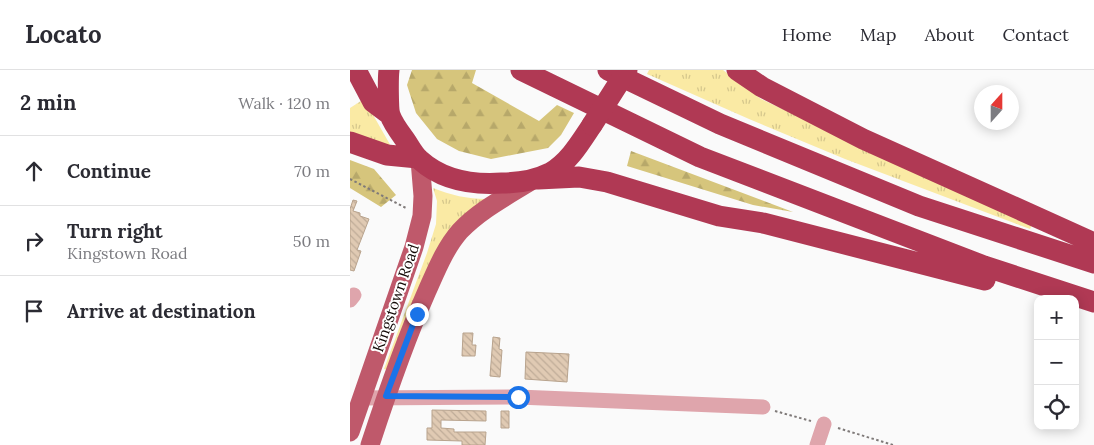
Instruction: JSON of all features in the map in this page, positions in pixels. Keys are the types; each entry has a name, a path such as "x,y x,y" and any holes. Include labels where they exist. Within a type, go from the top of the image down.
{"highway":[{"path":"389,70 389,114"},
{"path":"521,70 700,157 984,266 1094,302"},
{"path":"608,70 720,124 919,206 1094,263"},
{"path":"534,180 551,172 575,151 627,70"},
{"path":"737,70 762,87 863,140 1094,244"},
{"path":"362,80 373,102 389,114 419,159 444,175 476,184 579,177 607,182 719,216 773,226 973,276 1039,295"},
{"path":"350,142 387,155 419,159"},
{"path":"1079,306 1094,310"}],"main road":[{"name":"Kingstown Road","path":"350,432 392,315 422,216 423,196 419,159"},
{"name":"Kingstown Road","path":"370,445 417,314 440,261 459,232 481,212 534,180"}],"lane":[{"path":"361,398 386,396 518,397 763,408"},
{"path":"817,445 824,424"}],"path":[{"path":"350,179 422,216"}],"green space":[{"path":"412,70 476,70 472,83 539,121 557,105 574,113 561,135 548,148 491,159 459,151 437,139 416,113 407,85"},
{"path":"649,70 723,70 761,99 1032,225 1030,229 845,159 647,74"},
{"path":"364,99 392,148 350,135 350,108"},
{"path":"631,151 793,212 753,205 627,166"},
{"path":"350,160 374,169 396,195 381,207 350,188"},
{"path":"433,188 459,196 486,199 466,214 391,371 384,369 436,224 437,201"}],"building":[{"path":"353,200 357,201 353,211 369,219 357,250 361,251 354,271 350,270 350,209"},
{"path":"463,333 473,333 472,345 476,345 475,356 462,356"},
{"path":"493,337 500,338 499,349 502,350 500,377 490,376"},
{"path":"526,352 569,354 567,382 525,379"},
{"path":"432,410 486,411 486,421 441,420 441,428 454,429 454,432 486,432 485,445 462,445 462,441 427,440 427,428 432,428"},
{"path":"501,411 509,411 509,428 501,428"}],"route":[{"path":"417,314 386,396 518,397"}]}
